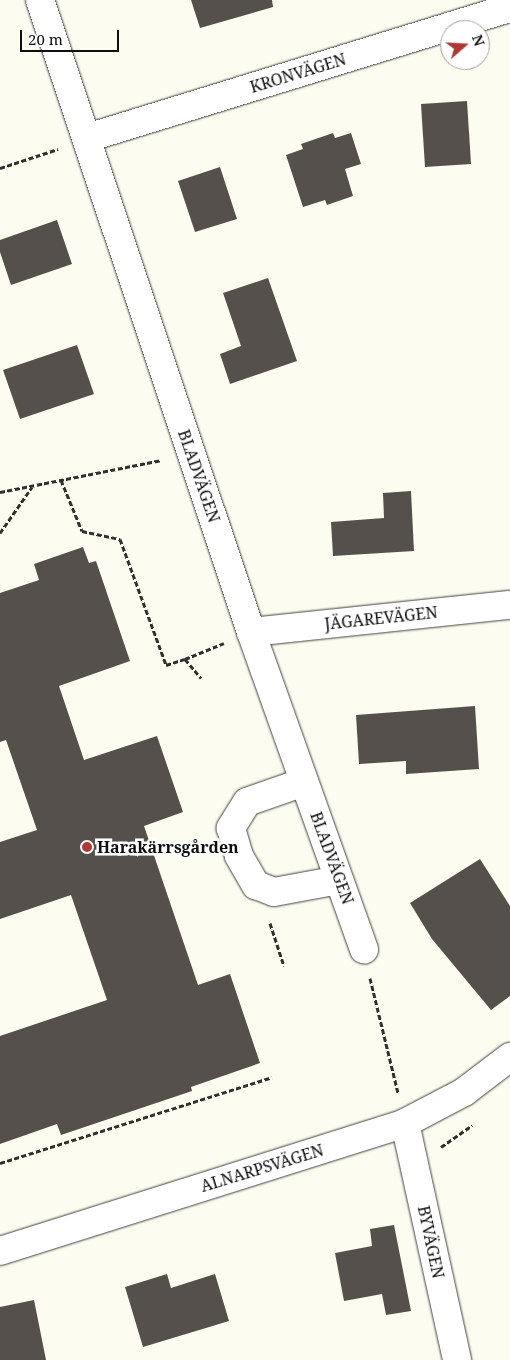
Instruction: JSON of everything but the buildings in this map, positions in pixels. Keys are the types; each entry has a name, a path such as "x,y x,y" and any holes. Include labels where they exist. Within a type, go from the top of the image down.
{"street":[{"name":"BLADVÄGEN","path":"40,0 252,632 364,949"},
{"name":"KRONVÄGEN","path":"87,138 510,8"},
{"name":"JÄGAREVÄGEN","path":"252,632 510,605"},
{"path":"304,782 247,802 231,828 239,856 256,886 274,892 339,880"},
{"name":"ALNARPSVÄGEN","path":"0,1250 405,1123 464,1092 510,1057"},
{"name":"BYVÄGEN","path":"405,1123 457,1360"}],"path":[{"path":"0,168 87,138"},
{"path":"0,492 192,454"},
{"path":"61,480 82,531 120,539 166,665 252,632"},
{"path":"0,533 33,486"},
{"path":"185,659 201,678"},
{"path":"274,892 269,926 284,966"},
{"path":"364,949 405,1123"},
{"path":"0,1162 272,1077"}],"place":[{"name":"Harakärrsgården","path":"87,847"}]}
